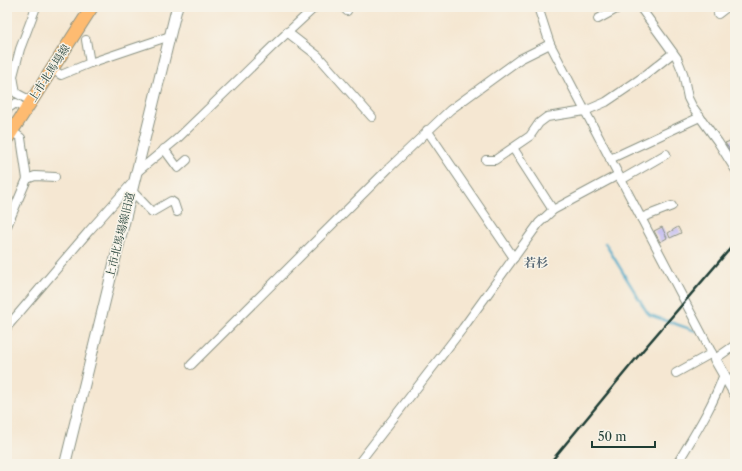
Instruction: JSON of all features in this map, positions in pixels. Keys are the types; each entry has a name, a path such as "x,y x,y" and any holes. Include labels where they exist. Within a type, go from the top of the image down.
{"main road":[{"name":"上市北馬場線","path":"10,135 92,7"}],"street":[{"path":"28,105 16,93 12,76 20,49 36,7"},
{"name":"上市北馬場線旧道","path":"65,464 177,7"},
{"path":"7,327 89,230 164,149 214,104 287,32 315,7"},
{"path":"538,7 550,44 735,394"},
{"path":"598,19 620,7"},
{"path":"640,7 673,53 683,73 688,98 735,169"},
{"path":"718,14 727,7"},
{"path":"287,32 318,56 372,117"},
{"path":"52,69 61,75 90,63 170,36"},
{"path":"86,40 90,63"},
{"path":"191,365 427,130 450,110 520,59 550,44"},
{"path":"486,160 495,160 530,136 539,123 548,117 585,112 606,102 643,77 673,53"},
{"path":"7,109 16,103 28,105"},
{"path":"610,159 700,117"},
{"path":"427,130 514,258"},
{"path":"7,226 27,179 21,138 10,135"},
{"path":"512,148 553,210"},
{"path":"164,149 178,168 187,160"},
{"path":"358,464 463,328 539,223 553,210 666,154"},
{"path":"27,179 35,176 55,177"},
{"path":"133,182 152,212 171,201 174,203 177,212"},
{"path":"641,218 672,206"},
{"path":"676,373 735,345"},
{"path":"678,464 706,414 724,374"}],"building":[{"path":"735,139 735,152 732,153 725,143"},
{"path":"662,227 667,238 660,242 654,231"},
{"path":"678,227 681,233 670,238 668,233"}],"waterway":[{"path":"605,243 650,315 696,331"}],"railway":[{"path":"549,464 644,349 735,243"}],"district":[{"name":"若杉","path":"536,263"}]}
